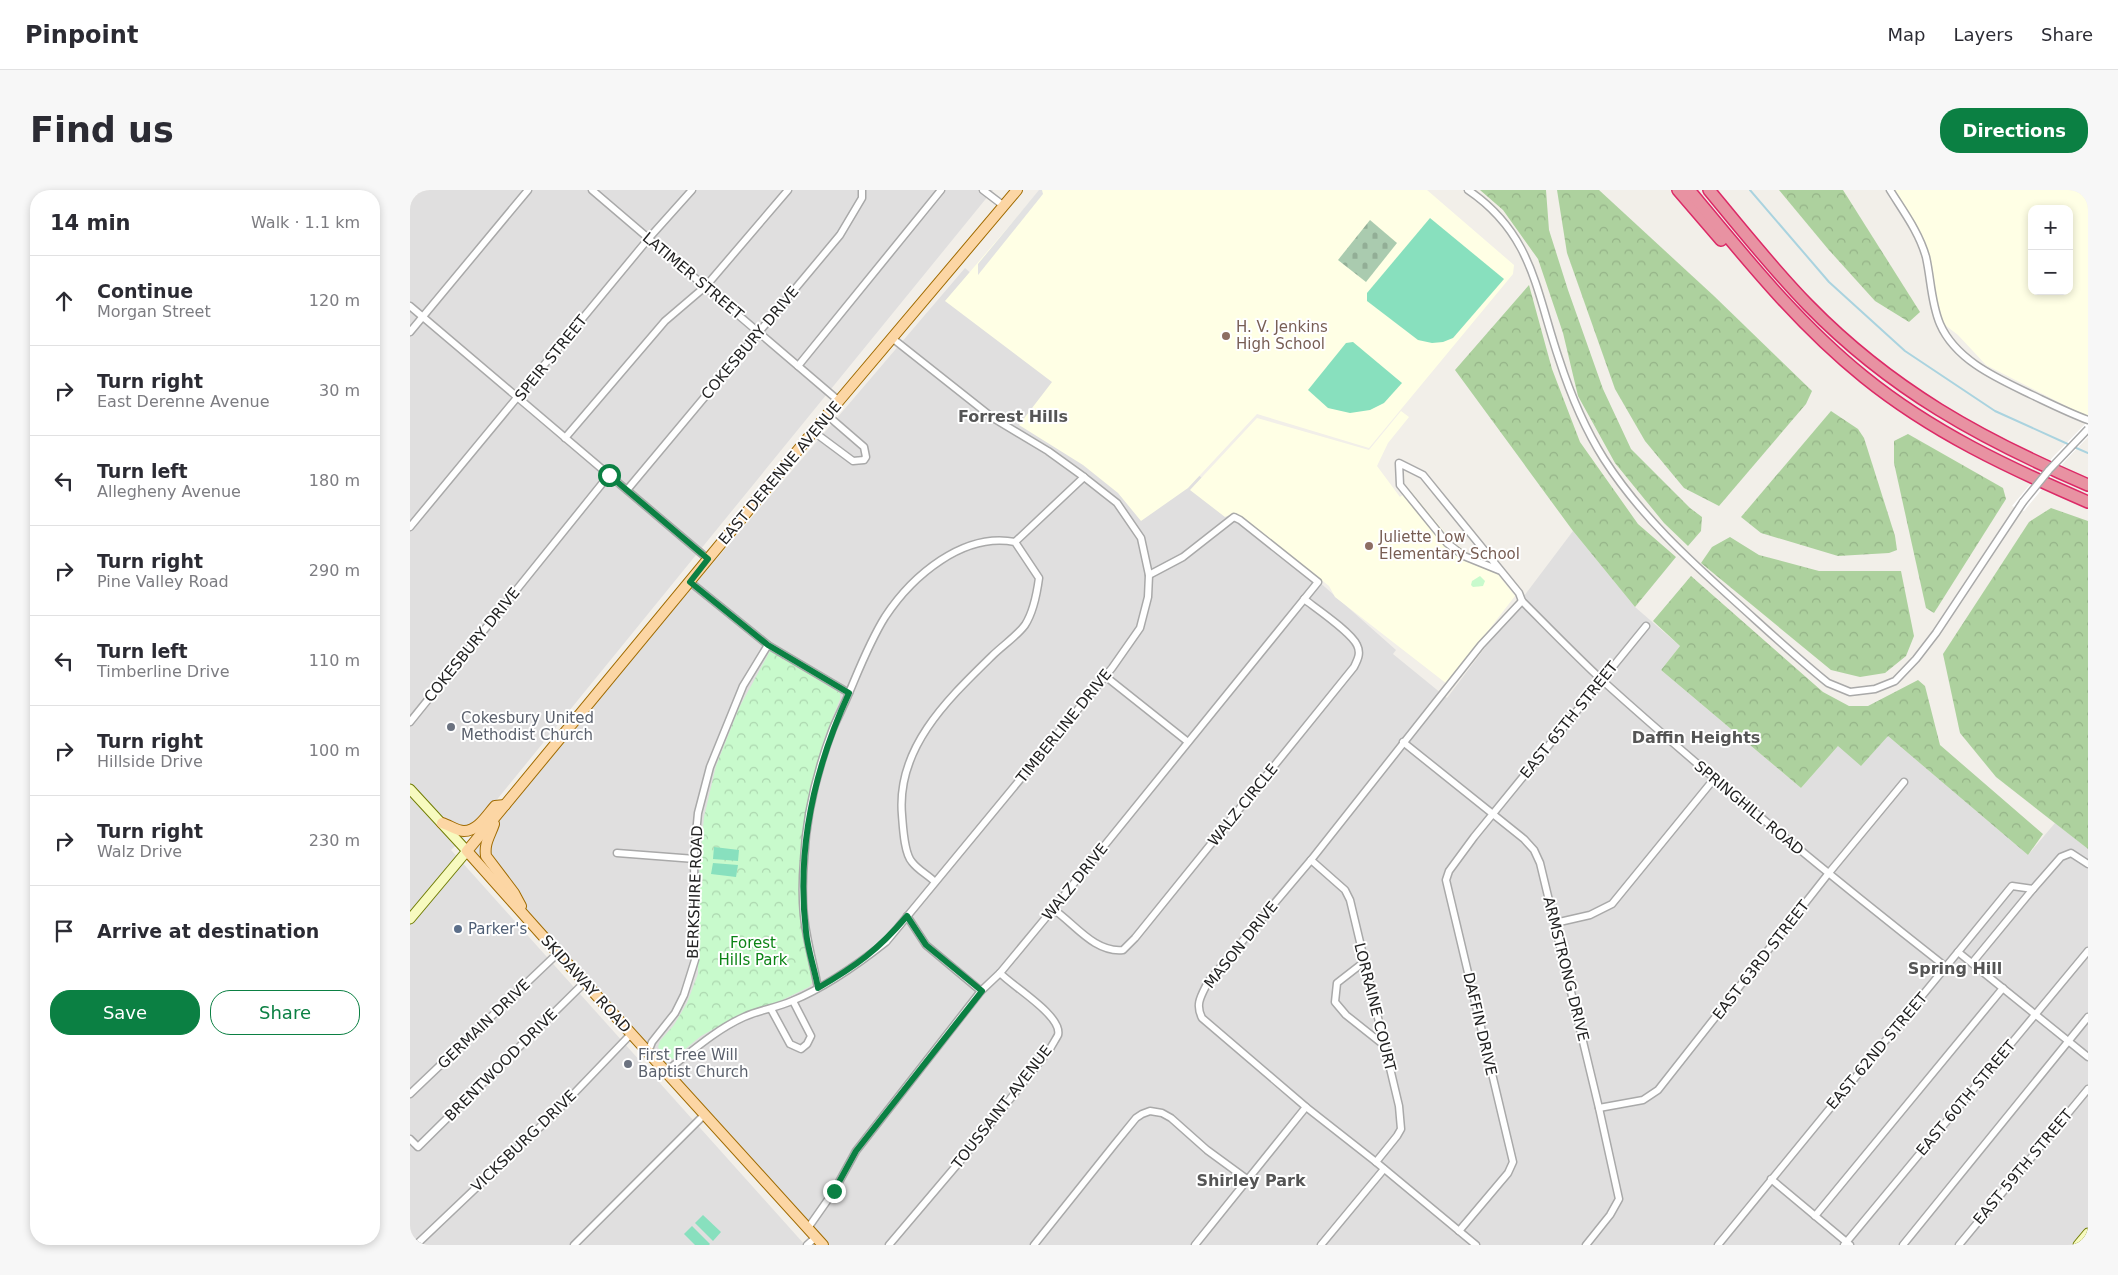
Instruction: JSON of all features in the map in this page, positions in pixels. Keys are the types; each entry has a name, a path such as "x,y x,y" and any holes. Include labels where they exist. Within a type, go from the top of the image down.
{"highway":[{"path":"1678,190 1732,254 1769,292 1826,344 1885,393 1950,435 2000,463 2088,502"},
{"path":"1689,190 1772,289 1826,344"},
{"path":"1710,190 1809,306 1874,365 1915,395 1982,436 2032,461 2088,485"}],"main road":[{"name":"EAST DERENNE AVENUE","path":"410,919 827,415 1017,190"},
{"name":"SKIDAWAY ROAD","path":"410,790 442,823 558,954 823,1245"},
{"path":"442,823 464,831 470,830 479,824 495,806 502,809 484,849 486,856 519,901 523,914"},
{"path":"2078,1245 2088,1233"}],"street":[{"path":"410,332 528,190"},
{"name":"LATIMER STREET","path":"592,190 840,401"},
{"name":"SPEIR STREET","path":"410,527 649,238 692,190"},
{"path":"565,438 665,321 706,286 788,190"},
{"name":"COKESBURY DRIVE","path":"627,490 840,235 862,198 862,190"},
{"path":"798,366 941,190"},
{"path":"983,190 1004,206"},
{"path":"1468,190 1493,212 1511,232 1528,259 1559,359 1578,408 1602,457 1622,486 1667,540 1828,684 1850,692 1875,689 1895,681 1916,659 1936,633 2023,502 2049,470 2088,429"},
{"path":"1890,190 1918,236 1926,257 1936,315 1941,327 1951,341 1965,356 2005,382 2088,420"},
{"path":"410,306 708,559"},
{"name":"TIMBERLINE DRIVE","path":"665,1072 696,1048 738,1020 793,1001 818,988 855,967 886,942 1105,676 1140,628 1148,597 1148,576 1141,538 1117,504 1048,451 993,418 892,338"},
{"path":"814,432 853,461 864,460 866,457 864,447 827,415"},
{"name":"SPRINGHILL ROAD","path":"1501,571 1464,556 1447,543 1400,485 1399,463 1423,475 1519,593 1522,601 1602,679 1714,779 1828,874 1946,967"},
{"name":"COKESBURY DRIVE","path":"410,722 609,475"},
{"path":"1015,542 1084,477"},
{"name":"WALZ DRIVE","path":"808,1228 834,1191 856,1151 982,991 1000,973 1053,909 1318,582 1240,520 1234,518 1183,558 1148,576"},
{"path":"818,988 806,935 804,860 807,825 820,767 832,730 860,664 885,617 902,596 931,567 957,550 992,540 1006,540 1015,542 1040,578 1037,596 1025,625 961,686 928,724 910,758 906,776 901,806 903,837 911,861 935,882"},
{"path":"690,582 768,645 849,693"},
{"name":"WALZ CIRCLE","path":"1053,909 1101,946 1121,951 1128,947 1148,923 1354,667 1359,656 1358,646 1352,637 1304,599"},
{"name":"MASON DRIVE","path":"1476,1245 1384,1168 1306,1108 1202,1018 1197,1009 1199,999 1208,982 1311,860 1481,645 1522,601"},
{"name":"EAST 65TH STREET","path":"1493,814 1646,626"},
{"name":"BERKSHIRE ROAD","path":"648,1052 652,1042 676,1013 695,960 695,859 698,814 710,767 743,686 768,645"},
{"path":"1105,676 1188,742"},
{"name":"ARMSTRONG DRIVE","path":"1403,742 1524,839 1534,850 1540,863 1619,1199 1610,1215 1586,1245"},
{"path":"1555,922 1590,915 1612,904 1714,779"},
{"name":"EAST 63RD STREET","path":"1599,1108 1643,1100 1658,1090 1828,874 1904,782"},
{"name":"DAFFIN DRIVE","path":"1459,1231 1508,1173 1513,1162 1446,880 1448,871 1493,814"},
{"path":"617,853 695,859"},
{"path":"1972,963 2061,856 2071,853 2088,864"},
{"name":"LORRAINE COURT","path":"1311,860 1345,890 1347,895 1399,1106 1401,1129 1376,1162"},
{"name":"EAST 62ND STREET","path":"1718,1245 2012,886 2033,889"},
{"path":"907,916 926,945 982,991"},
{"name":"EAST 60TH STREET","path":"1847,1244 2088,951"},
{"path":"1958,952 2088,1057"},
{"name":"GERMAIN DRIVE","path":"410,1094 558,954"},
{"path":"1364,962 1337,983 1334,996 1335,1002 1346,1015 1380,1042 1384,1042"},
{"name":"TOUSSAINT AVENUE","path":"889,1245 967,1153 1050,1049 1058,1034 1056,1022 1044,1009 1000,973"},
{"name":"BRENTWOOD DRIVE","path":"410,1139 418,1147 584,982"},
{"path":"1815,1216 2003,988"},
{"path":"771,1009 790,1044 801,1049 807,1044 811,1036 793,1001"},
{"path":"1903,1245 1953,1181 2088,1018"},
{"name":"VICKSBURG DRIVE","path":"416,1245 560,1108 631,1034"},
{"name":"EAST 59TH STREET","path":"1958,1245 2088,1088"},
{"path":"1195,1245 1306,1108"},
{"path":"1034,1245 1136,1118 1150,1111 1162,1113 1171,1118 1207,1150 1248,1180"},
{"path":"574,1245 704,1115"},
{"path":"1321,1245 1384,1168"},
{"path":"1771,1179 1847,1244"},
{"path":"807,1245 816,1237"}],"shaded area":[{"path":"410,190 993,190 473,829 451,850 805,1245 410,1245"},
{"path":"1039,190 1042,190 1043,194 978,275 978,264"},
{"name":"H. V. Jenkins High School","path":"1040,190 1427,190 1514,265 1513,274 1369,448 1257,414 1188,488 1141,521 1118,493 1083,465 1019,425 1052,382 945,301"},
{"path":"1893,190 2088,190 2088,417 1986,365 1940,318 1922,236"},
{"path":"965,268 1396,650 1393,654 1447,698 1573,531 1635,607 1680,646 1661,670 1801,788 1838,746 1888,736 2028,855 2055,823 2088,849 2088,1245 824,1245 467,851"},
{"name":"Juliette Low Elementary School","path":"1401,411 1409,417 1388,443 1377,466 1400,497 1410,490 1453,542 1473,556 1479,551 1515,596 1447,684 1335,597 1329,586 1241,516 1232,514 1225,517 1190,490 1257,418 1369,450"}],"green space":[{"path":"1480,190 1546,190 1549,230 1568,290 1603,389 1631,449 1690,508 1702,517 1701,531 1688,546 1664,523 1615,463 1578,396 1563,333 1538,259 1503,210"},
{"path":"1557,190 1599,190 1714,296 1812,391 1806,404 1719,506 1684,488 1645,441 1615,389 1567,253"},
{"path":"1779,190 1843,190 1920,312 1909,322 1875,301 1828,249"},
{"path":"1430,218 1504,279 1453,338 1443,342 1432,343 1418,340 1367,301 1367,293"},
{"path":"1370,220 1397,243 1366,282 1338,260"},
{"path":"1529,285 1552,369 1580,442 1638,524 1676,557 1635,607 1573,531 1455,370"},
{"path":"1353,342 1402,383 1384,403 1370,410 1350,413 1328,408 1308,390 1346,343"},
{"path":"1831,411 1858,429 1864,438 1895,536 1897,550 1889,553 1838,556 1761,533 1741,517"},
{"path":"1908,434 2003,488 2006,499 1934,613 1926,608 1894,463 1894,441"},
{"path":"2051,508 2088,521 2088,849 1996,777 1960,733 1943,654 2029,522"},
{"path":"1730,537 1759,555 1819,571 1901,571 1914,636 1906,656 1885,673 1860,677 1831,670 1701,563 1712,547"},
{"path":"1480,576 1485,581 1483,586 1473,587 1471,585 1472,581"},
{"path":"1691,576 1823,692 1849,706 1868,706 1918,680 1925,686 1940,745 2043,834 2028,855 1888,736 1861,766 1838,746 1801,788 1661,670 1680,646 1653,621"},
{"name":"Forest Hills Park","path":"770,651 840,693 840,699 824,739 811,791 804,837 804,920 812,983 809,987 780,1001 735,1017 701,1036 673,1059 665,1058 658,1047 660,1041 674,1025 687,1003 698,974 699,876 704,817 716,766 739,708"},
{"path":"714,847 739,850 738,861 713,859"},
{"path":"713,863 738,865 736,877 711,874"},
{"path":"703,1215 721,1232 713,1241 695,1223"},
{"path":"692,1226 709,1245 695,1245 684,1234"}],"pier":[{"path":"2088,421 2088,437 2066,460 2024,511 2012,506 2053,457"}],"waterway":[{"path":"1750,190 1829,282 1905,351 1995,411 2070,445"},
{"path":"2074,447 2088,453"}],"place":[{"name":"H. V. Jenkins High School","path":"1226,336"},
{"name":"Juliette Low Elementary School","path":"1369,546"},
{"name":"Cokesbury United Methodist Church","path":"451,727"},
{"name":"Parker's","path":"458,929"},
{"name":"First Free Will Baptist Church","path":"628,1064"}],"district":[{"name":"Forrest Hills","path":"1013,416"},
{"name":"Daffin Heights","path":"1696,737"},
{"name":"Spring Hill","path":"1955,968"},
{"name":"Shirley Park","path":"1251,1180"}],"route":[{"path":"609,475 708,559 690,582 768,645 849,693 832,730 820,767 807,825 804,860 806,935 818,988 855,967 886,942 907,916 926,945 982,991 856,1151 834,1191"}]}
